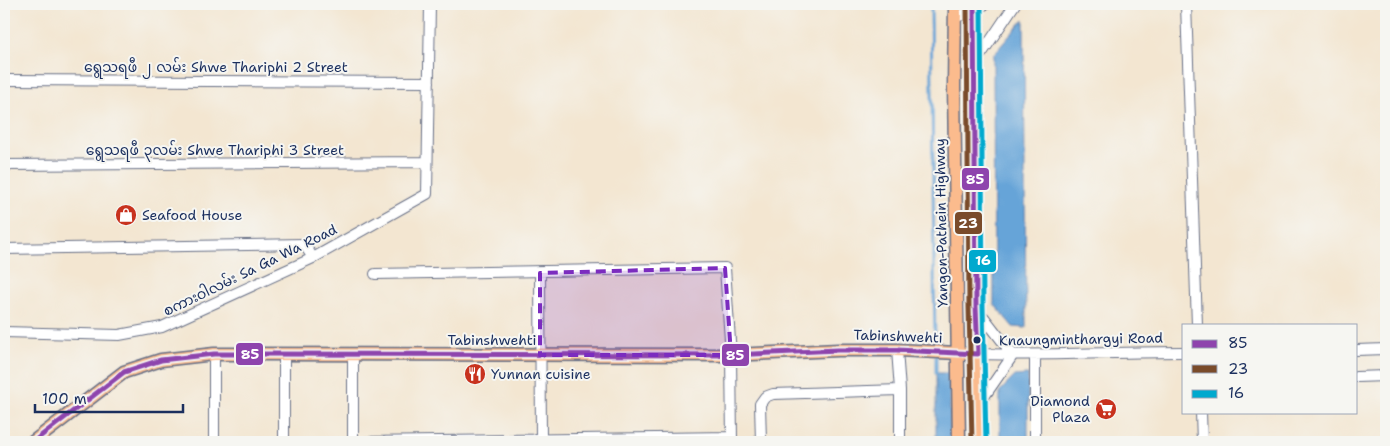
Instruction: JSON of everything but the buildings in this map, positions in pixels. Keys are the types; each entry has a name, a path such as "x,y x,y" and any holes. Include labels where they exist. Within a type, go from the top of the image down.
{"main road":[{"name":"Yangon-Pathein Highway","path":"955,4 954,86 960,442"},
{"path":"974,7 979,442"},
{"name":"Tabinshwehti","path":"33,442 124,372 161,360 214,354 731,355 838,350 897,350 978,354"}],"street":[{"name":"စကားဝါလမ်း Sa Ga Wa Road","path":"4,332 119,335 162,328 313,258 427,194 430,4"},
{"path":"955,18 974,7 986,4"},
{"path":"974,65 1015,4"},
{"path":"1186,4 1197,324"},
{"name":"ရွေသရဖီ ၂ လမ်း Shwe Thariphi 2 Street","path":"4,80 429,82"},
{"name":"ရွေသရဖီ ၃လမ်း Shwe Thariphi 3 Street","path":"4,165 427,162"},
{"path":"4,248 304,244 313,258"},
{"path":"361,442 732,440 731,355 725,268 540,273 375,274"},
{"path":"540,273 541,440"},
{"path":"976,307 1013,355 979,404"},
{"path":"1358,350 1386,349"},
{"path":"897,350 900,390 900,442"},
{"name":"Knaungminthargyi Road","path":"978,354 1035,355 1182,352"},
{"path":"214,354 214,442"},
{"path":"284,354 284,442"},
{"path":"353,354 353,442"},
{"path":"1035,355 1036,442"},
{"path":"1358,377 1386,376"},
{"path":"761,442 760,404 765,397 773,394 900,390"},
{"path":"1201,414 1202,442"}],"highlighted area":[{"path":"725,268 731,355 540,355 540,273"}],"water":[{"path":"1024,19 1026,328 1013,327 994,304 993,55"},
{"path":"936,373 950,373 950,442 936,442"},
{"path":"1028,375 1028,442 1000,442 1000,391 1015,376"}],"waterway":[{"path":"931,4 935,350"},
{"path":"936,356 936,373"}],"transit line":[{"name":"23","path":"967,4 972,442"},
{"name":"85","path":"974,4 978,354"},
{"name":"16","path":"981,4 986,442"},
{"name":"85","path":"33,442 124,372 161,360 214,354 731,355 838,350 897,350 978,354"}],"place":[{"name":"Seafood House","path":"126,215"},
{"name":"Yunnan cuisine","path":"475,374"},
{"name":"Diamond Plaza","path":"1106,409"}]}
